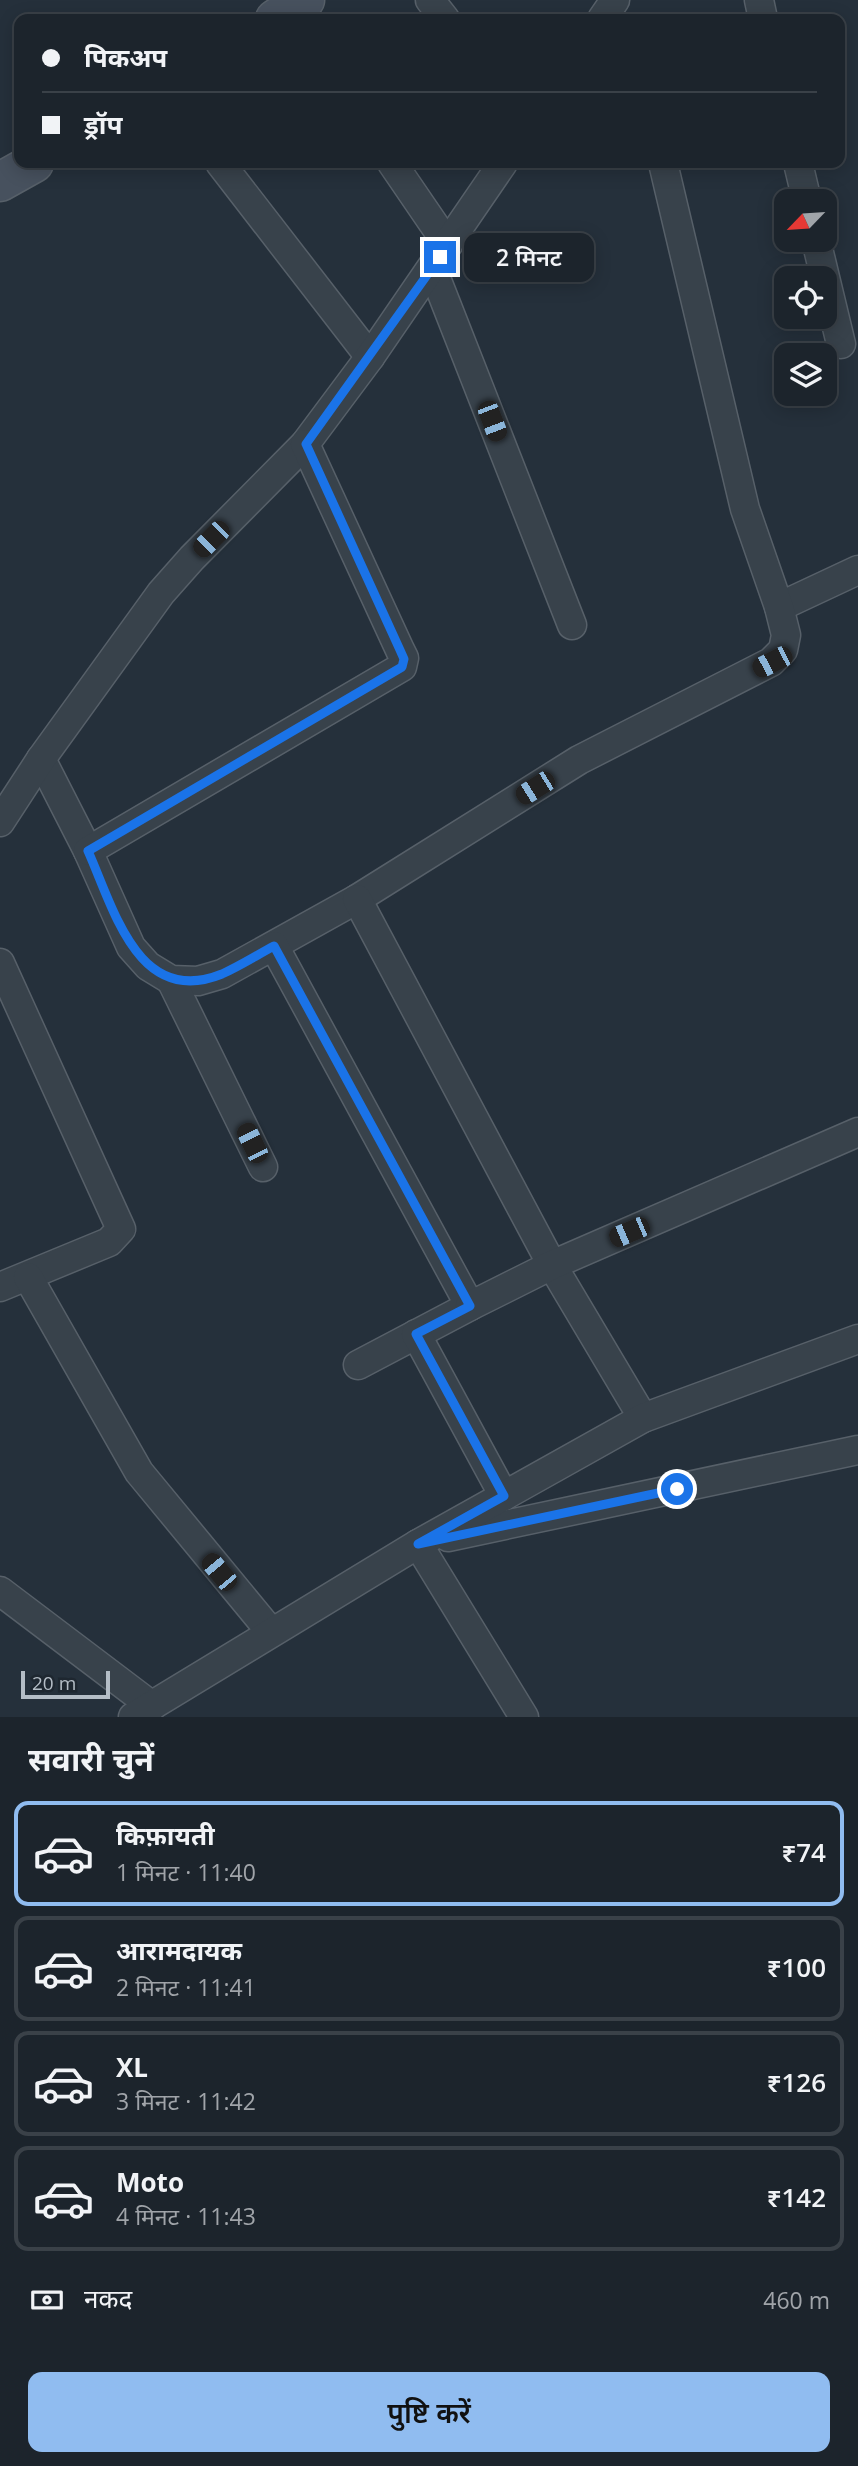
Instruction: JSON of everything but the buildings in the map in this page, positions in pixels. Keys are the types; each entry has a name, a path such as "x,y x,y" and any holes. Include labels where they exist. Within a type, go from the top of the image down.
{"main road":[{"path":"0,182 25,168"}],"street":[{"path":"224,168 370,357"},
{"path":"396,168 448,246"},
{"path":"0,822 41,759 161,593 192,558 306,444 448,246 500,168"},
{"path":"41,759 88,851 131,947 148,966 172,980 198,981 222,974 357,899 579,760 772,662 783,650 786,635 745,509 664,168"},
{"path":"799,168 804,189"},
{"path":"819,252 841,344"},
{"path":"432,268 572,625"},
{"path":"88,851 402,667 404,659 306,444"},
{"path":"779,607 858,570"},
{"path":"357,899 552,1265 643,1419"},
{"path":"274,946 470,1306"},
{"path":"0,963 121,1229 109,1242 0,1287"},
{"path":"172,980 263,1167"},
{"path":"358,1365 552,1265 858,1132"},
{"path":"28,1277 139,1472 271,1632"},
{"path":"416,1334 504,1496"},
{"path":"0,1591 142,1712 418,1544 643,1419 858,1339"},
{"path":"418,1544 858,1450"},
{"path":"418,1544 524,1717"}],"route":[{"path":"440,257 306,444 404,659 402,667 396,673 88,851 131,947 148,966 172,980 198,981 222,974 274,946 470,1306 416,1334 504,1496 418,1544 677,1489"}]}
